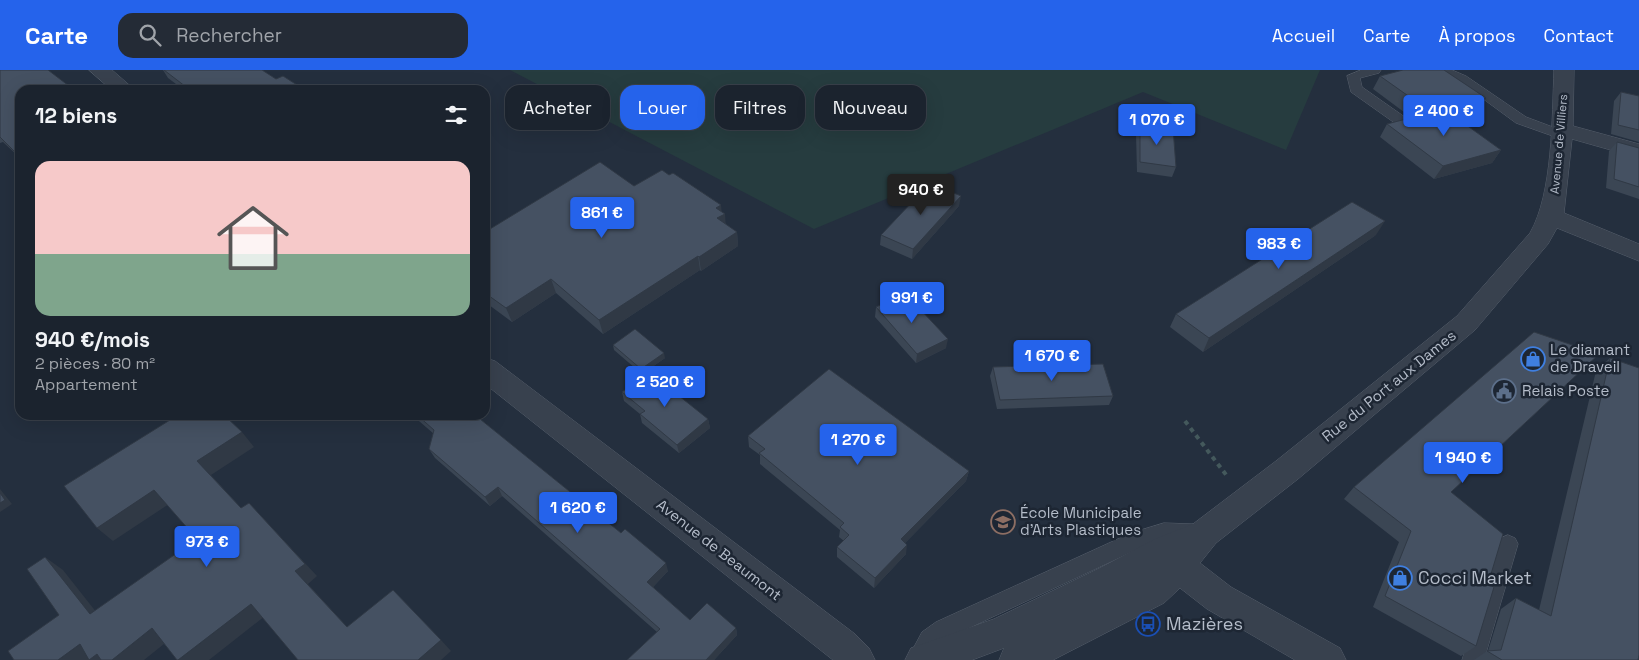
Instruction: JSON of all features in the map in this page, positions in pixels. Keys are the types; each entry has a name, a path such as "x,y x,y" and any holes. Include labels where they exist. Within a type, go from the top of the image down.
{"street":[{"path":"99,70 118,85"},
{"name":"Avenue de Villiers","path":"1551,218 1562,132 1564,70"},
{"path":"1562,132 1639,151"},
{"path":"1551,218 1639,253"},
{"name":"Rue du Port aux Dames","path":"923,660 971,653 1001,633 1112,579 1173,557 1247,501 1466,322 1539,238 1551,218"},
{"name":"Avenue de Beaumont","path":"490,373 843,646 857,660"},
{"path":"1173,557 1219,598 1328,660"},
{"name":"Rue du Port aux Dames","path":"1017,660 1152,592 1173,557"}],"lane":[{"path":"1376,70 1353,76 1356,88 1404,123"},
{"path":"1438,70 1452,73 1498,101 1521,120 1562,132"},
{"path":"918,660 930,640 944,629 1138,539 1164,532 1205,533"},
{"path":"1473,660 1508,544"}],"path":[{"path":"1184,421 1247,501"}],"green space":[{"path":"510,70 1320,70 1286,150 1143,92 814,229 625,130 705,130 705,85 620,85 620,128 610,122 610,85 539,85"}],"building":[{"path":"0,70 48,70 68,85 15,85 15,152 0,137"},
{"path":"164,70 262,70 276,79 283,76 297,85 184,85"},
{"path":"1403,70 1444,70 1486,98 1431,112 1380,76"},
{"path":"1621,92 1639,96 1639,130 1618,125"},
{"path":"1444,109 1501,150 1443,166 1387,124"},
{"path":"1140,124 1173,128 1176,167 1140,162"},
{"path":"1617,142 1639,148 1639,187 1614,179"},
{"path":"600,162 634,186 662,170 669,175 673,173 721,205 716,208 725,214 717,218 737,232 599,320 551,279 506,308 490,297 490,229"},
{"path":"930,183 961,196 913,249 881,235"},
{"path":"1352,202 1385,221 1209,338 1176,314"},
{"path":"905,293 948,339 917,354 876,307"},
{"path":"635,329 664,353 641,369 613,345"},
{"path":"1534,332 1599,354 1451,492 1503,534 1488,584 1494,587 1476,646 1385,596 1411,531 1354,487"},
{"path":"1610,358 1639,368 1638,660 1502,660 1487,651 1501,650 1516,598 1551,616"},
{"path":"1103,364 1113,396 1000,400 993,367"},
{"path":"829,369 969,471 901,539 907,545 875,578 837,547 849,535 840,527 844,523 759,453 765,449 748,436"},
{"path":"649,372 708,419 677,445 640,414 645,411 622,392"},
{"path":"170,420 229,420 242,432 197,461 241,508 249,503 305,564 295,571 347,627 393,590 441,640 418,660 298,660 251,604 178,660 152,628 112,660 101,660 97,654 89,660 80,644 58,660 14,660 8,651 59,615 27,569 45,557 90,614 197,539 154,490 97,528 64,486"},
{"path":"423,420 481,420 621,533 625,529 666,563 647,582 690,620 707,603 736,628 706,660 627,660 660,629 498,487 485,497 429,449 434,430"},
{"path":"0,493 5,500 0,503"}],"place":[{"name":"Le diamant de Draveil","path":"1533,359"},
{"name":"Relais Poste","path":"1504,391"},
{"name":"École Municipale d’Arts Plastiques","path":"1003,522"},
{"name":"Cocci Market","path":"1400,578"},
{"name":"Mazières","path":"1148,624"}]}
